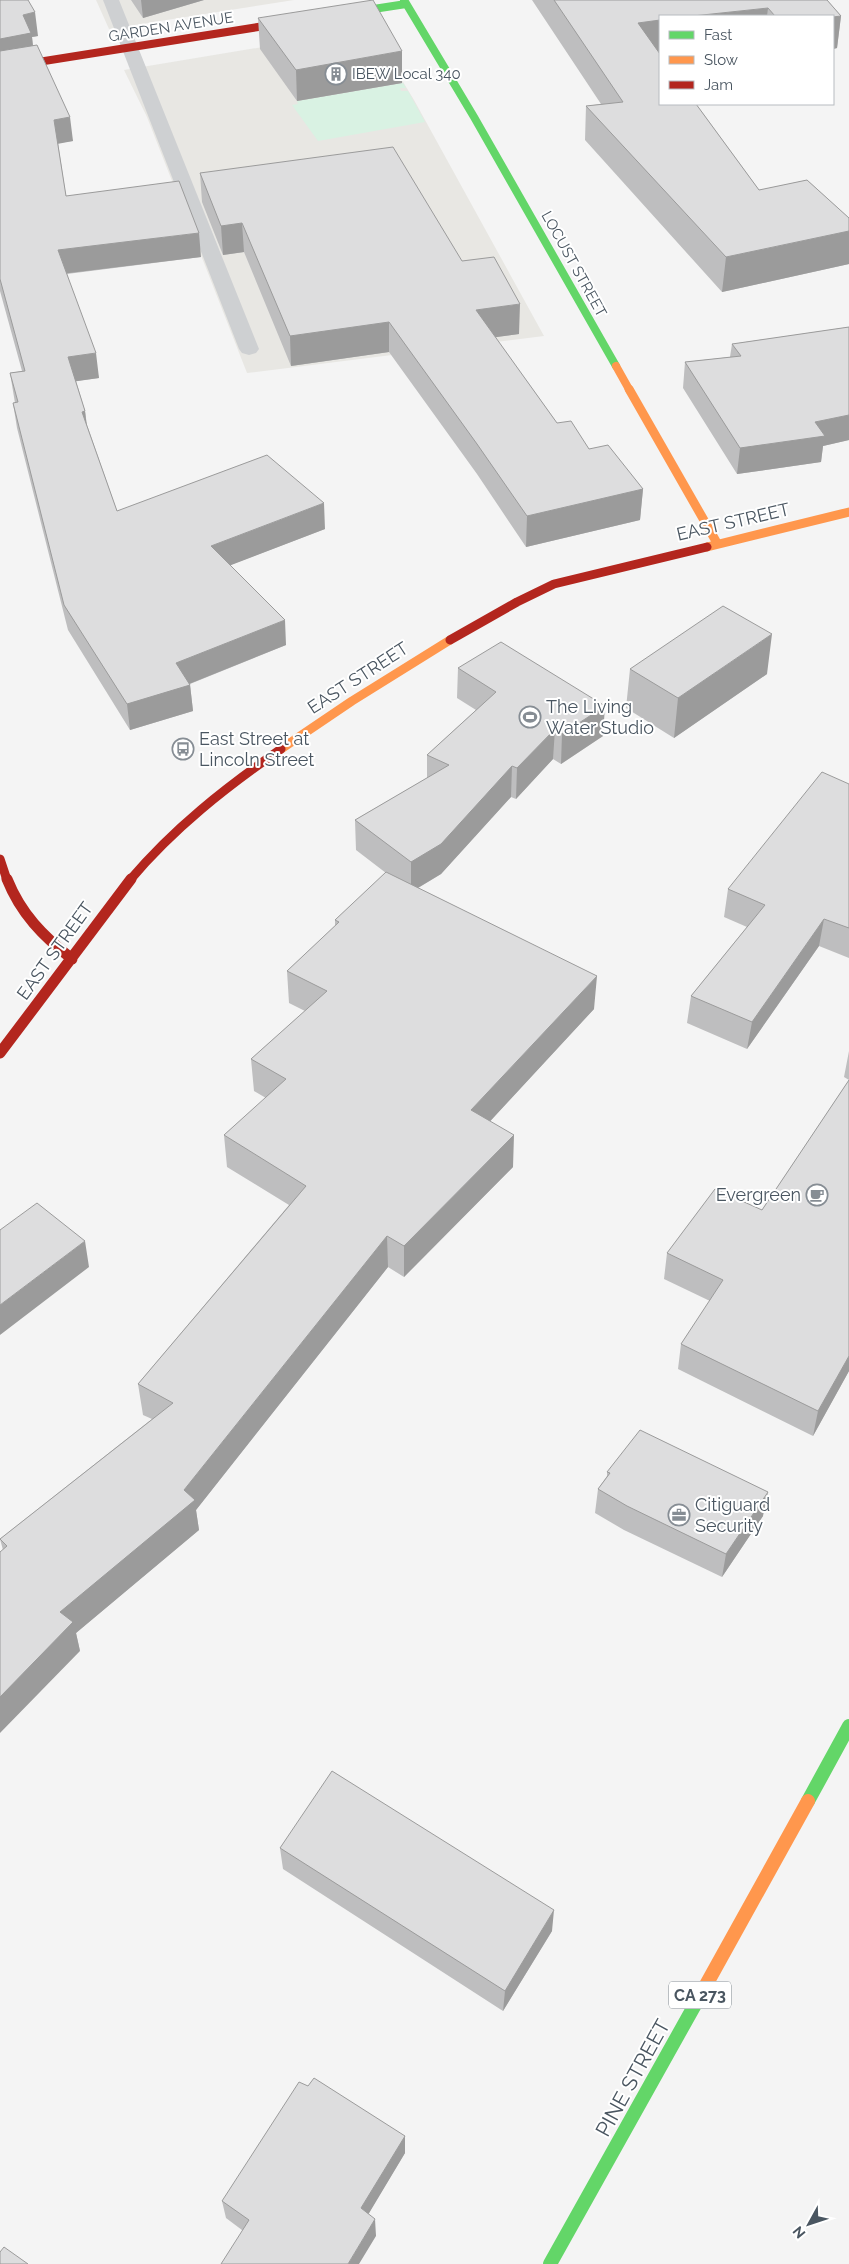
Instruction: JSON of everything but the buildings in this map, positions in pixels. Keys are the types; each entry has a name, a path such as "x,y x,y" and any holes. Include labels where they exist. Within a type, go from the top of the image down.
{"street":[{"path":"327,16 405,2"},
{"name":"LOCUST STREET","path":"405,2 474,117 718,543"},
{"name":"GARDEN AVENUE","path":"0,68 307,20"},
{"name":"EAST STREET","path":"0,1053 72,959 110,905 155,851 182,826 271,756 389,676 509,605 548,587 718,543 849,512"},
{"path":"0,859 7,888 22,915 41,935 72,959"},
{"name":"PINE STREET","path":"550,2264 849,1726"}],"lane":[{"path":"111,0 249,349"}],"shaded area":[{"path":"96,0 294,0 109,29"},
{"path":"371,29 414,100 544,336 247,373 147,117 124,70"}],"green space":[{"path":"403,83 406,88 400,88 401,91 408,91 425,122 318,141 292,105 298,104 297,101"}],"traffic: fast":[{"path":"404,0 474,117 616,366"},
{"path":"341,14 406,4"},
{"path":"808,1801 849,1726"},
{"path":"550,2264 701,1994"}],"traffic: slow":[{"path":"616,366 717,543"},
{"path":"707,547 849,512"},
{"path":"281,749 352,701 450,640"},
{"path":"701,1994 808,1801"}],"traffic: jam":[{"path":"0,68 296,21"},
{"path":"450,640 517,602 554,584 707,547"},
{"path":"0,1053 124,886 147,860 171,835 210,800 281,749"},
{"path":"0,859 12,892 26,916 35,927 72,959"}],"place":[{"name":"IBEW Local 340","path":"336,74"},
{"name":"The Living Water Studio","path":"530,717"},
{"name":"East Street at Lincoln Street","path":"183,749"},
{"name":"Evergreen","path":"817,1195"},
{"name":"Citiguard Security","path":"679,1515"}]}
